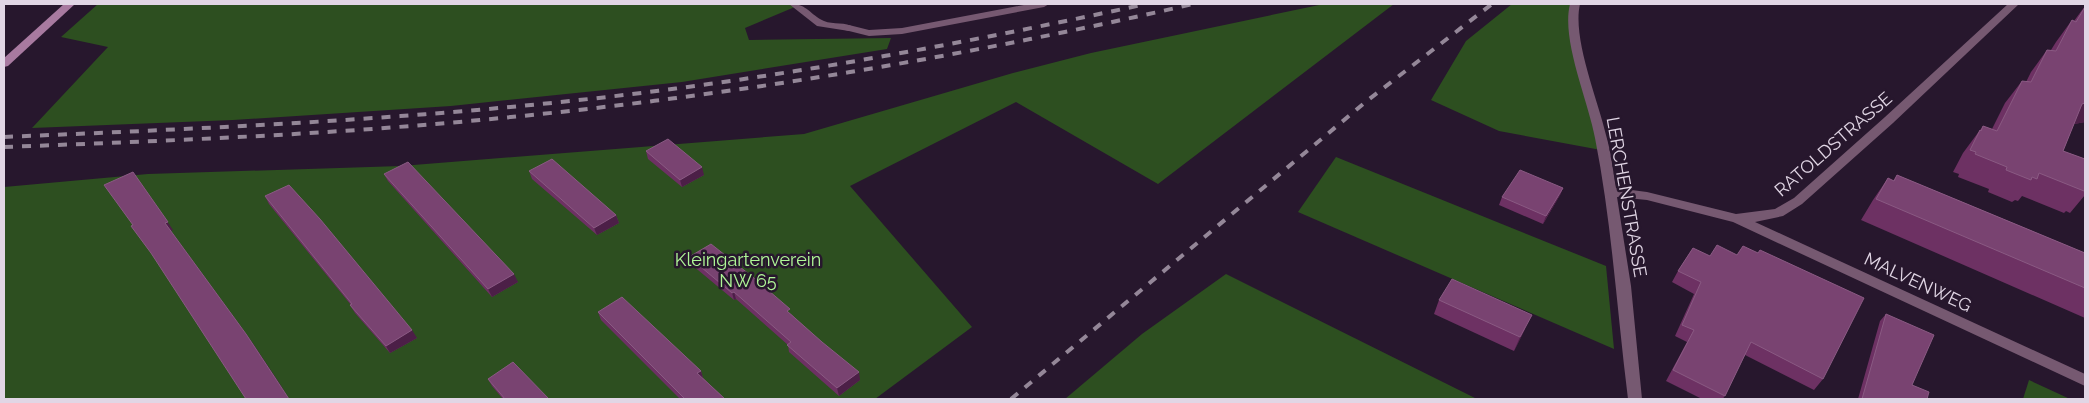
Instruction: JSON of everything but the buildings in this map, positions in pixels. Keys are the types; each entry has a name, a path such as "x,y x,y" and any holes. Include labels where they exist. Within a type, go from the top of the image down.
{"main road":[{"path":"4,64 70,4"}],"street":[{"path":"794,4 820,24 869,33 902,32 1044,4"},
{"name":"LERCHENSTRASSE","path":"1575,4 1572,17 1578,50 1601,137 1610,192 1624,286 1635,399"},
{"name":"RATOLDSTRASSE","path":"1610,192 1647,196 1736,218 1760,217 1779,213 1798,201 2014,4"},
{"name":"MALVENWEG","path":"1736,218 2085,380"}],"green space":[{"path":"98,4 802,4 745,28 749,40 891,38 887,49 682,82 451,106 233,120 32,128 108,47 61,37"},
{"name":"Kleingartenverein NW 65","path":"1324,4 1394,4 1158,184 1016,102 850,186 972,327 875,399 4,399 4,187 148,174 401,166 804,134 1013,73 1091,53"},
{"path":"1512,4 1573,4 1570,10 1601,150 1499,131 1431,100 1466,41"},
{"path":"1336,157 1606,266 1614,349 1298,212"},
{"path":"1226,274 1477,399 1065,399 1142,334"},
{"path":"2029,380 2070,399 2023,399"}],"railway":[{"path":"4,137 358,119 499,108 643,93 860,60 1003,34 1146,4"},
{"path":"4,147 301,134 570,111 749,88 927,59 1105,24 1193,4"},
{"path":"1011,399 1368,100 1492,4"}]}
